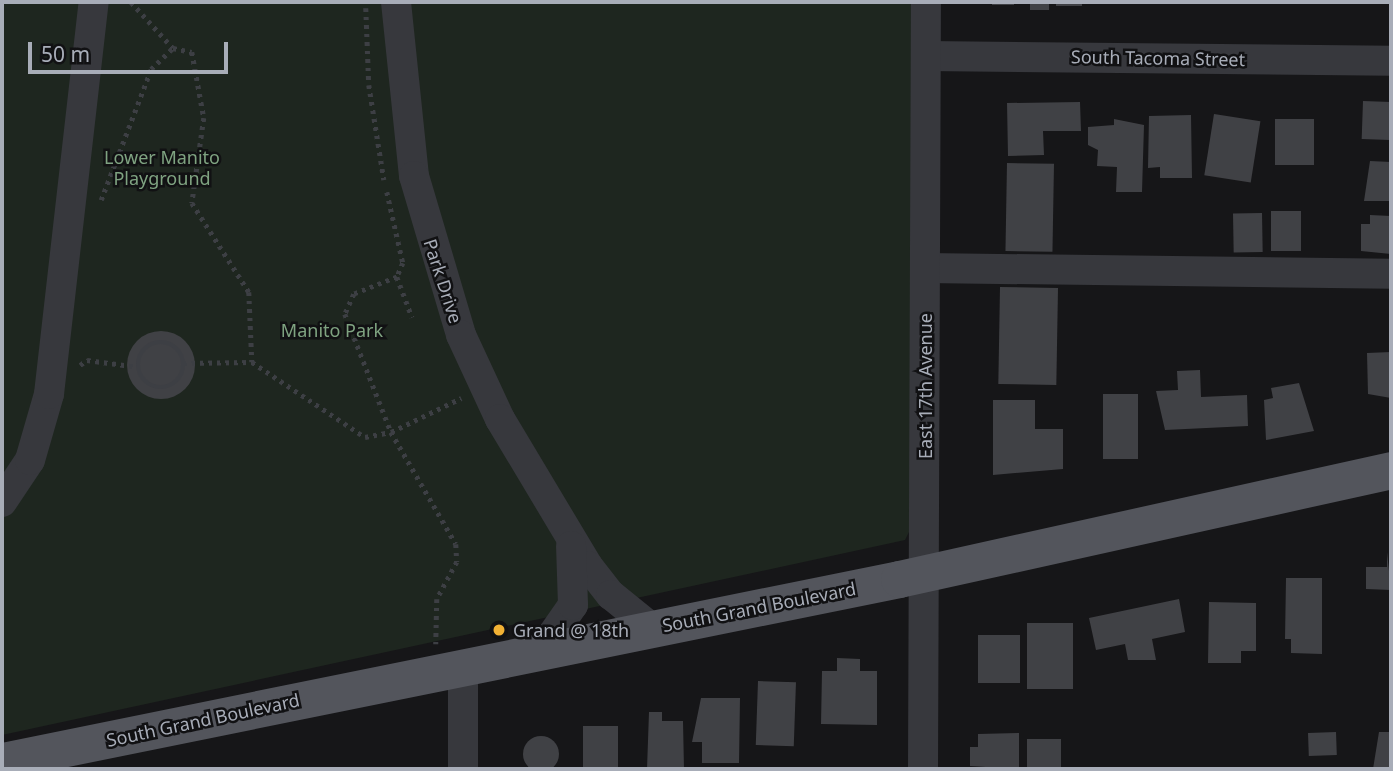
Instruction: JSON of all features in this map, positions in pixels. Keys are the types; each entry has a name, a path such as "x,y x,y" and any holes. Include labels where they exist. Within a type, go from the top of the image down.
{"main road":[{"name":"South Grand Boulevard","path":"2,761 925,573 1391,470"}],"street":[{"path":"2,502 23,473 44,416 70,230 94,2"},
{"name":"Park Drive","path":"396,2 402,100 421,211 449,304 484,387 569,535 603,587 653,629"},
{"name":"East 17th Avenue","path":"923,769 926,2"},
{"name":"South Tacoma Street","path":"926,56 1391,61"},
{"path":"925,268 1391,274"},
{"name":"Park Drive","path":"541,651 573,605 569,535"},
{"path":"450,670 463,769"}],"path":[{"path":"131,2 173,48 192,52 199,67 204,118 192,203 249,292 252,362"},
{"path":"366,2 378,145 404,260 397,277 412,317"},
{"path":"70,230 89,229 151,69 173,48"},
{"path":"397,277 359,290 345,314 391,432 458,553 437,599 450,670"},
{"path":"160,339 183,352 183,363 183,377 161,390 139,378 139,352 160,339"},
{"path":"102,362 139,367"},
{"path":"183,363 252,362 355,433 374,438 484,387"}],"green space":[{"name":"Manito Park","path":"2,2 912,2 911,528 905,540 2,735"}],"building":[{"path":"992,2 1014,2 1014,5 992,5"},
{"path":"1030,2 1049,2 1049,10 1030,10"},
{"path":"1056,2 1082,2 1082,6 1056,6"},
{"path":"1363,101 1391,102 1390,140 1362,139"},
{"path":"1080,102 1081,131 1043,131 1044,155 1008,156 1007,103"},
{"path":"1214,114 1260,121 1251,183 1204,175"},
{"path":"1191,115 1192,178 1160,178 1160,167 1148,168 1149,116"},
{"path":"1114,119 1144,125 1142,192 1116,192 1117,167 1097,166 1098,150 1088,145 1088,127 1114,125"},
{"path":"1275,119 1314,119 1314,165 1275,165"},
{"path":"1370,161 1391,162 1391,201 1364,201"},
{"path":"1007,163 1054,164 1052,252 1005,251"},
{"path":"1271,211 1301,211 1301,251 1271,251"},
{"path":"1262,213 1263,252 1234,253 1233,214"},
{"path":"1370,215 1391,216 1391,254 1361,251 1361,224 1370,224"},
{"path":"1000,287 1058,288 1056,385 998,384"},
{"path":"161,331 174,334 185,341 192,352 195,365 192,378 185,389 174,396 161,399 148,396 137,389 130,378 127,365 130,352 137,341 148,334"},
{"path":"1391,352 1391,398 1368,394 1367,353"},
{"path":"1200,370 1201,397 1247,395 1248,426 1165,430 1156,391 1178,390 1177,371"},
{"path":"1299,383 1314,431 1266,440 1264,400 1273,398 1271,388"},
{"path":"1103,394 1138,394 1138,459 1103,459"},
{"path":"993,400 1035,400 1035,429 1063,429 1063,469 993,475"},
{"path":"1387,552 1391,590 1366,589 1366,567 1387,567"},
{"path":"1286,578 1322,578 1322,654 1291,653 1291,639 1285,639"},
{"path":"1179,599 1185,632 1152,639 1156,660 1128,660 1125,644 1096,650 1089,618"},
{"path":"1209,602 1256,603 1256,651 1241,651 1241,663 1208,663"},
{"path":"1027,623 1073,623 1073,689 1027,689"},
{"path":"978,635 1020,635 1020,683 978,683"},
{"path":"837,658 860,659 860,671 877,671 877,725 821,724 822,671 837,671"},
{"path":"758,681 796,682 794,746 756,745"},
{"path":"701,698 740,698 739,763 702,763 702,742 692,742"},
{"path":"649,712 662,712 662,721 683,721 684,769 647,769"},
{"path":"583,726 618,726 618,769 583,769"},
{"path":"1336,732 1337,755 1309,756 1308,733"},
{"path":"1379,732 1391,732 1391,769 1373,769"},
{"path":"1019,733 1019,769 970,766 970,747 978,747 978,734"},
{"path":"541,736 554,741 559,754 554,767 541,772 528,767 523,754 528,741"},
{"path":"1027,739 1061,739 1061,769 1027,769"}],"place":[{"name":"Grand @ 18th","path":"499,630"}],"park label":[{"name":"Lower Manito Playground","path":"162,168"}]}
